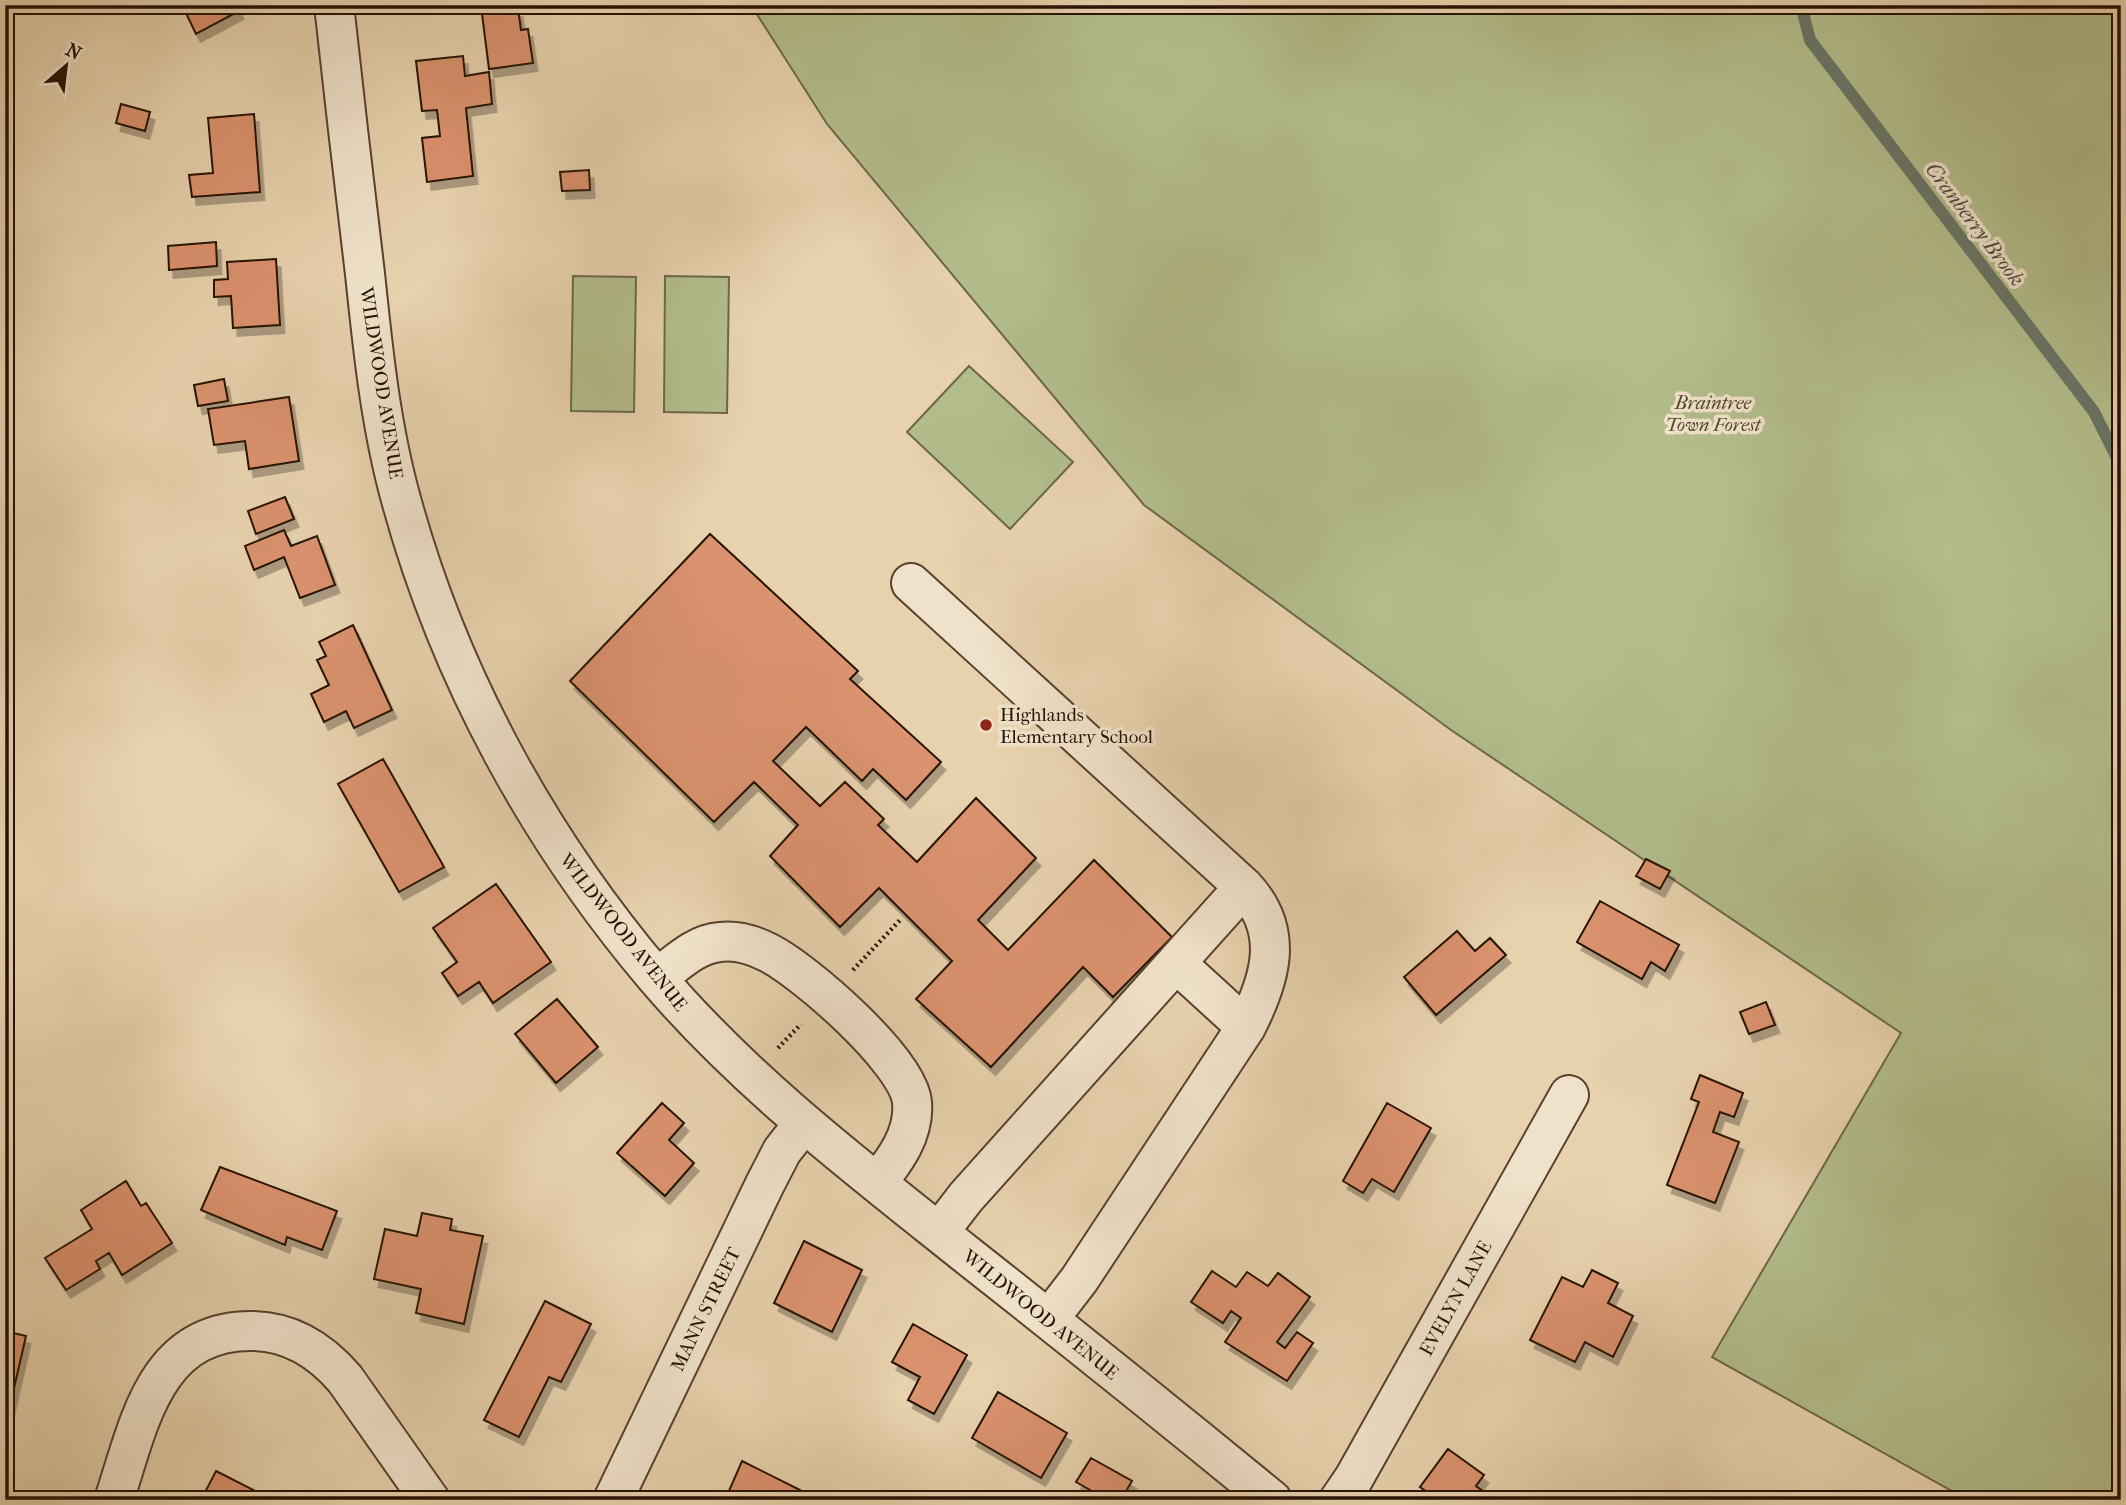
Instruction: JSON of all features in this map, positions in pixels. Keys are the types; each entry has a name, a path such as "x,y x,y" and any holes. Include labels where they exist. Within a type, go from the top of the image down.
{"street":[{"name":"WILDWOOD AVENUE","path":"334,5 379,395 401,502 422,568 463,671 516,779 558,848 580,881 657,978 720,1046 804,1124 1267,1498"},
{"path":"911,583 1244,887 1258,902 1270,932 1270,949 1262,992 1246,1027 1079,1280 1049,1320"},
{"path":"939,1232 966,1197 1244,887"},
{"path":"657,978 701,947 733,942 766,952 781,961 852,1019 902,1076 909,1089 912,1104 908,1135 893,1163 877,1183"},
{"path":"1176,963 1246,1027"},
{"name":"EVELYN LANE","path":"1339,1500 1354,1478 1569,1095"},
{"name":"MANN STREET","path":"613,1500 765,1184 782,1151 804,1124"},
{"path":"114,1500 151,1394 167,1369 189,1348 206,1339 242,1331 279,1334 298,1340 332,1364 430,1500"}],"green space":[{"name":"Braintree Town Forest","path":"751,5 2121,5 2121,1500 1968,1500 1712,1357 1901,1033 1451,730 1144,505 827,124"},
{"path":"573,276 636,277 634,412 571,411"},
{"path":"665,276 729,277 727,413 664,412"},
{"path":"969,366 1073,462 1010,529 907,432"}],"building":[{"path":"182,5 236,5 239,11 196,34"},
{"path":"518,9 521,30 528,29 533,63 489,69 482,14"},
{"path":"463,56 465,76 489,72 492,104 466,108 473,176 427,182 422,138 440,136 437,110 422,111 416,61"},
{"path":"121,104 150,112 145,131 116,123"},
{"path":"254,114 260,192 192,197 189,175 213,173 208,118"},
{"path":"589,170 590,190 562,191 560,172"},
{"path":"216,242 217,266 169,270 168,246"},
{"path":"276,259 280,325 233,328 231,296 214,297 214,280 228,279 227,262"},
{"path":"224,379 228,401 198,406 194,385"},
{"path":"289,397 299,461 249,469 245,441 214,445 208,409"},
{"path":"285,497 294,519 256,534 248,511"},
{"path":"284,530 291,546 317,536 335,585 300,598 284,557 254,570 245,546"},
{"path":"710,534 858,671 850,679 941,762 906,800 873,769 862,781 806,727 773,761 820,806 845,782 884,819 878,825 917,862 976,798 1036,858 978,920 1008,950 1094,860 1172,937 1113,997 1083,967 991,1067 916,999 952,961 879,888 840,927 770,856 798,825 754,782 714,822 570,681"},
{"path":"353,625 392,710 354,728 346,711 324,722 311,694 329,685 317,660 326,656 319,642"},
{"path":"383,759 444,867 399,892 338,784"},
{"path":"1646,859 1670,871 1660,889 1636,876"},
{"path":"496,884 551,962 493,1003 479,982 458,996 442,973 457,962 433,928"},
{"path":"1600,901 1679,945 1665,971 1651,962 1642,979 1577,942"},
{"path":"1457,931 1475,951 1490,938 1506,955 1436,1015 1404,977"},
{"path":"557,999 598,1047 556,1083 515,1034"},
{"path":"1766,1002 1775,1025 1749,1034 1740,1012"},
{"path":"1700,1075 1743,1093 1734,1117 1720,1112 1713,1132 1739,1142 1715,1203 1667,1185 1699,1102 1691,1099"},
{"path":"662,1103 684,1123 669,1140 694,1163 665,1196 617,1153"},
{"path":"1387,1103 1431,1128 1394,1192 1372,1179 1363,1193 1343,1181"},
{"path":"220,1167 337,1211 322,1250 287,1237 285,1245 201,1210"},
{"path":"126,1181 141,1206 146,1203 172,1243 122,1275 109,1253 96,1261 100,1269 66,1290 45,1258 92,1229 81,1210"},
{"path":"422,1213 452,1219 450,1230 483,1236 464,1324 416,1313 421,1289 374,1279 385,1229 417,1236"},
{"path":"804,1241 862,1270 832,1332 774,1303"},
{"path":"1592,1270 1618,1283 1608,1303 1633,1316 1613,1357 1585,1342 1575,1362 1530,1340 1562,1277 1583,1287"},
{"path":"1212,1271 1236,1287 1247,1272 1268,1286 1278,1273 1310,1297 1277,1342 1285,1348 1297,1332 1313,1343 1287,1381 1225,1342 1241,1318 1231,1311 1223,1323 1191,1302"},
{"path":"545,1301 591,1324 561,1382 549,1377 519,1437 484,1420"},
{"path":"913,1324 967,1355 934,1414 908,1400 920,1377 892,1362"},
{"path":"5,1331 26,1336 6,1423 5,1423"},
{"path":"998,1392 1067,1433 1041,1478 972,1438"},
{"path":"1448,1449 1484,1475 1476,1486 1495,1500 1438,1500 1420,1487"},
{"path":"1091,1458 1132,1481 1121,1500 1084,1500 1090,1490 1076,1482"},
{"path":"742,1461 800,1490 795,1500 725,1500"},
{"path":"216,1471 273,1500 201,1500"}],"waterway":[{"name":"Cranberry Brook","path":"1801,5 1810,40 2094,412 2121,466"}],"place":[{"name":"Highlands Elementary School","path":"986,725"}]}
